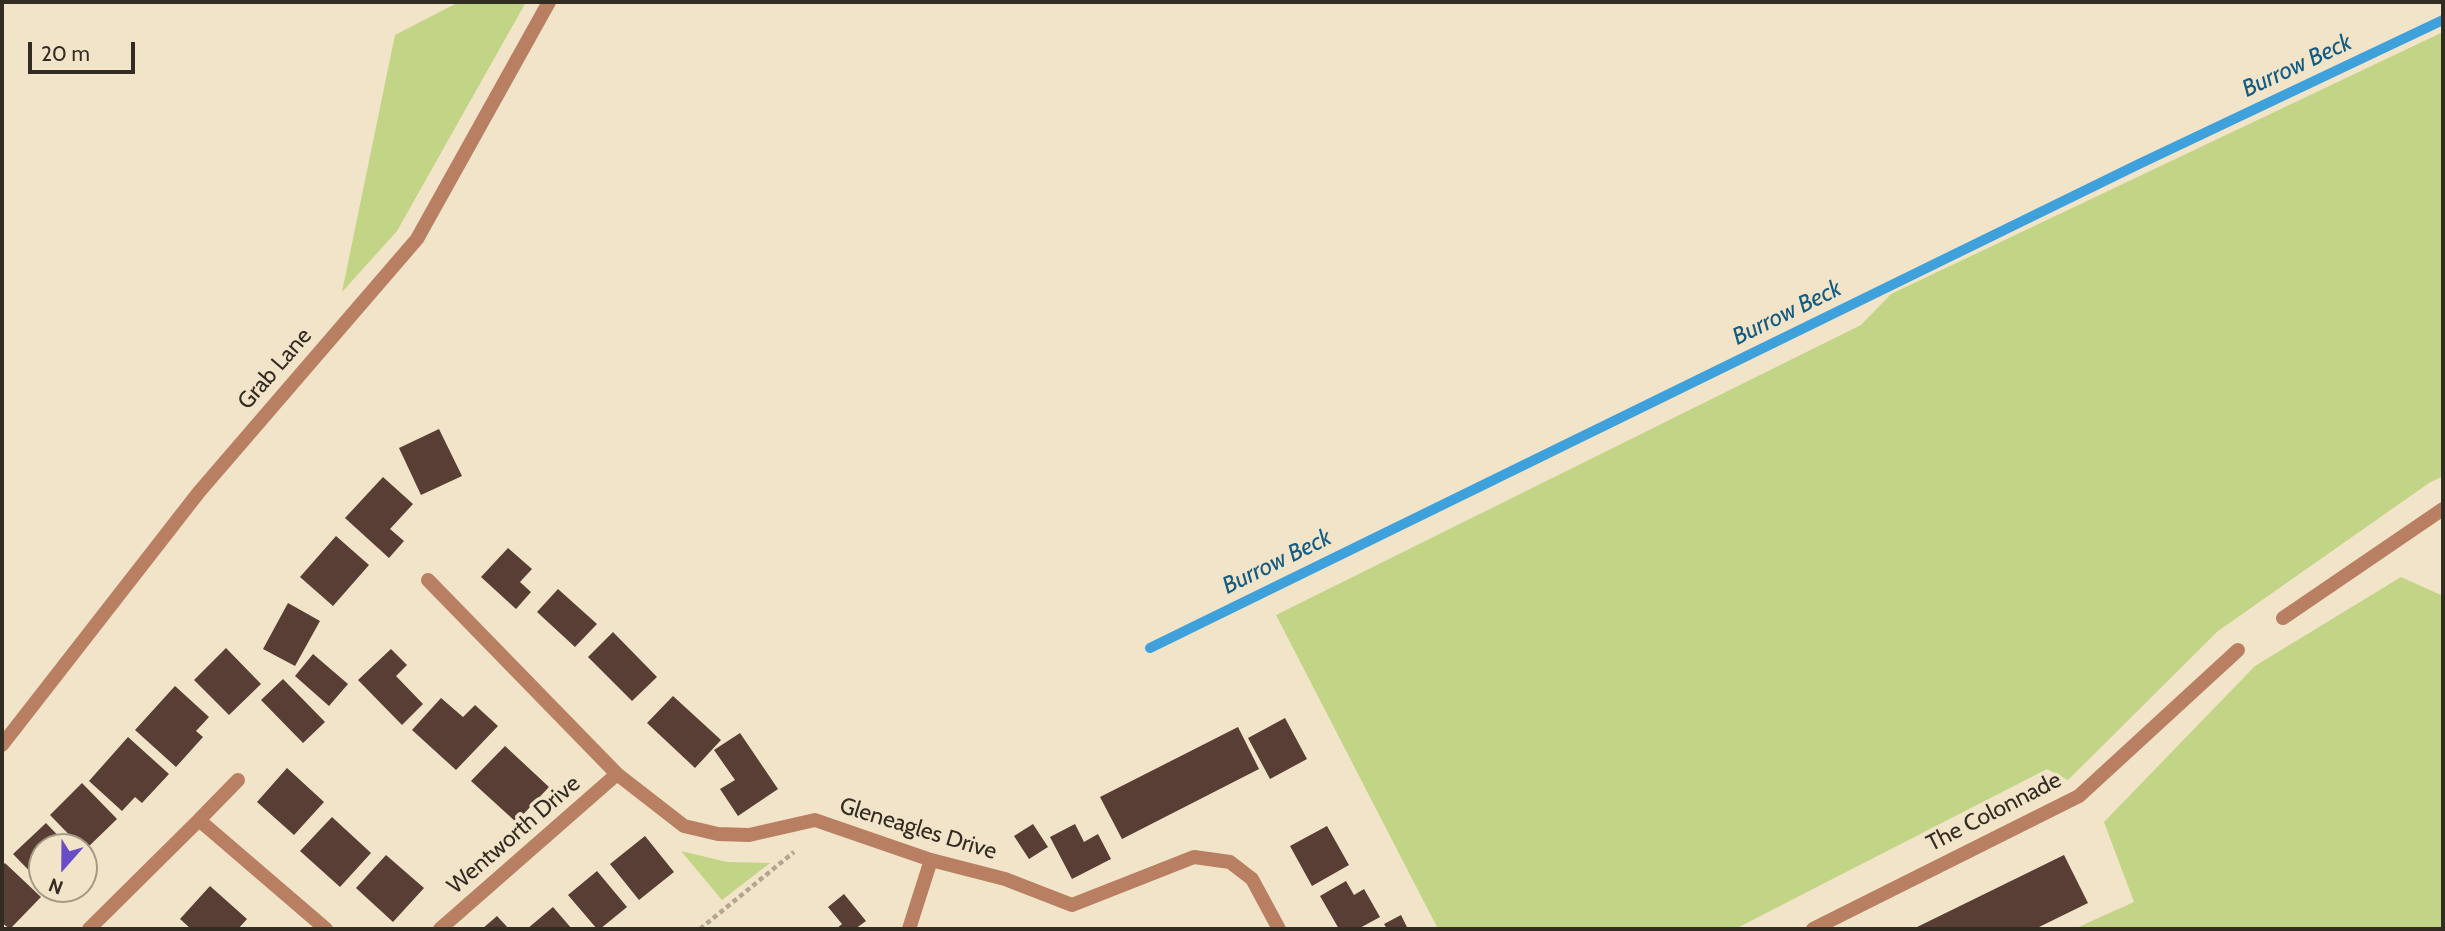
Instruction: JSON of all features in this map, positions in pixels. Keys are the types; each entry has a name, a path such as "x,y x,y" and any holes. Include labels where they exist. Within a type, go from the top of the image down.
{"street":[{"name":"Grab Lane","path":"2,744 199,492 416,239 549,2"},
{"path":"2283,618 2443,509"},
{"name":"Gleneagles Drive","path":"428,580 618,774 684,826 718,834 749,835 815,820 931,860 1005,879 1072,905 1194,857 1230,862 1252,879 1279,929"},
{"name":"The Colonnade","path":"1813,929 2079,796 2238,650"},
{"name":"Wentworth Drive","path":"440,929 618,774"},
{"path":"89,929 238,780"},
{"path":"200,820 326,929"},
{"path":"909,929 931,860"}],"path":[{"path":"701,929 828,824"}],"green space":[{"path":"459,2 526,2 397,231 342,292 395,35"},
{"path":"2443,32 2443,476 2429,483 2218,631 2068,780 2047,769 1735,929 1438,929 1276,615 1861,325 1891,294"},
{"path":"2401,577 2443,596 2443,929 2074,929 2134,902 2104,822 2255,666"},
{"path":"681,851 727,862 770,863 722,900"}],"building":[{"path":"439,429 462,476 421,495 399,448"},
{"path":"383,477 413,504 390,529 404,541 389,558 345,518"},
{"path":"336,536 369,565 333,606 300,577"},
{"path":"508,548 532,569 520,582 531,592 516,609 481,577"},
{"path":"558,589 597,624 575,647 537,612"},
{"path":"288,603 320,621 295,666 263,649"},
{"path":"613,632 657,677 632,701 588,657"},
{"path":"226,648 261,684 229,715 194,680"},
{"path":"391,649 407,665 396,676 423,704 402,725 358,680"},
{"path":"313,654 348,684 329,706 295,676"},
{"path":"283,679 325,722 303,743 261,700"},
{"path":"175,686 209,717 196,731 203,737 176,767 135,730"},
{"path":"673,696 721,740 695,768 647,723"},
{"path":"441,698 463,717 475,705 498,726 456,770 412,730"},
{"path":"1285,718 1307,759 1270,779 1248,738"},
{"path":"1238,727 1259,769 1122,839 1100,797"},
{"path":"740,733 778,789 738,816 720,789 735,780 714,750"},
{"path":"128,737 169,774 142,803 135,797 122,811 89,781"},
{"path":"505,746 549,787 516,822 471,781"},
{"path":"287,768 324,802 294,835 257,802"},
{"path":"82,783 117,819 98,837 98,833 67,833 50,815"},
{"path":"332,817 371,853 340,887 300,851"},
{"path":"46,823 56,833 35,833"},
{"path":"1033,824 1048,847 1029,859 1014,836"},
{"path":"1075,824 1084,842 1098,834 1111,859 1072,879 1050,837"},
{"path":"1327,826 1349,865 1312,886 1290,846"},
{"path":"645,836 674,872 639,900 610,864"},
{"path":"28,840 28,870 13,854"},
{"path":"386,855 424,888 393,922 356,888"},
{"path":"2064,855 2088,903 2035,929 1913,929"},
{"path":"5,863 28,885 28,903 35,903 10,929 2,923 2,866"},
{"path":"597,871 627,907 600,929 597,929 568,895"},
{"path":"1346,881 1354,895 1364,889 1380,917 1358,929 1339,929 1320,896"},
{"path":"210,886 247,919 238,929 191,929 180,919"},
{"path":"844,894 866,921 855,929 836,929 842,924 828,907"},
{"path":"553,907 572,929 527,929"},
{"path":"1401,915 1408,929 1387,929 1384,924"},
{"path":"497,916 509,929 482,929"}],"waterway":[{"name":"Burrow Beck","path":"1150,648 2139,164 2443,20"}]}
